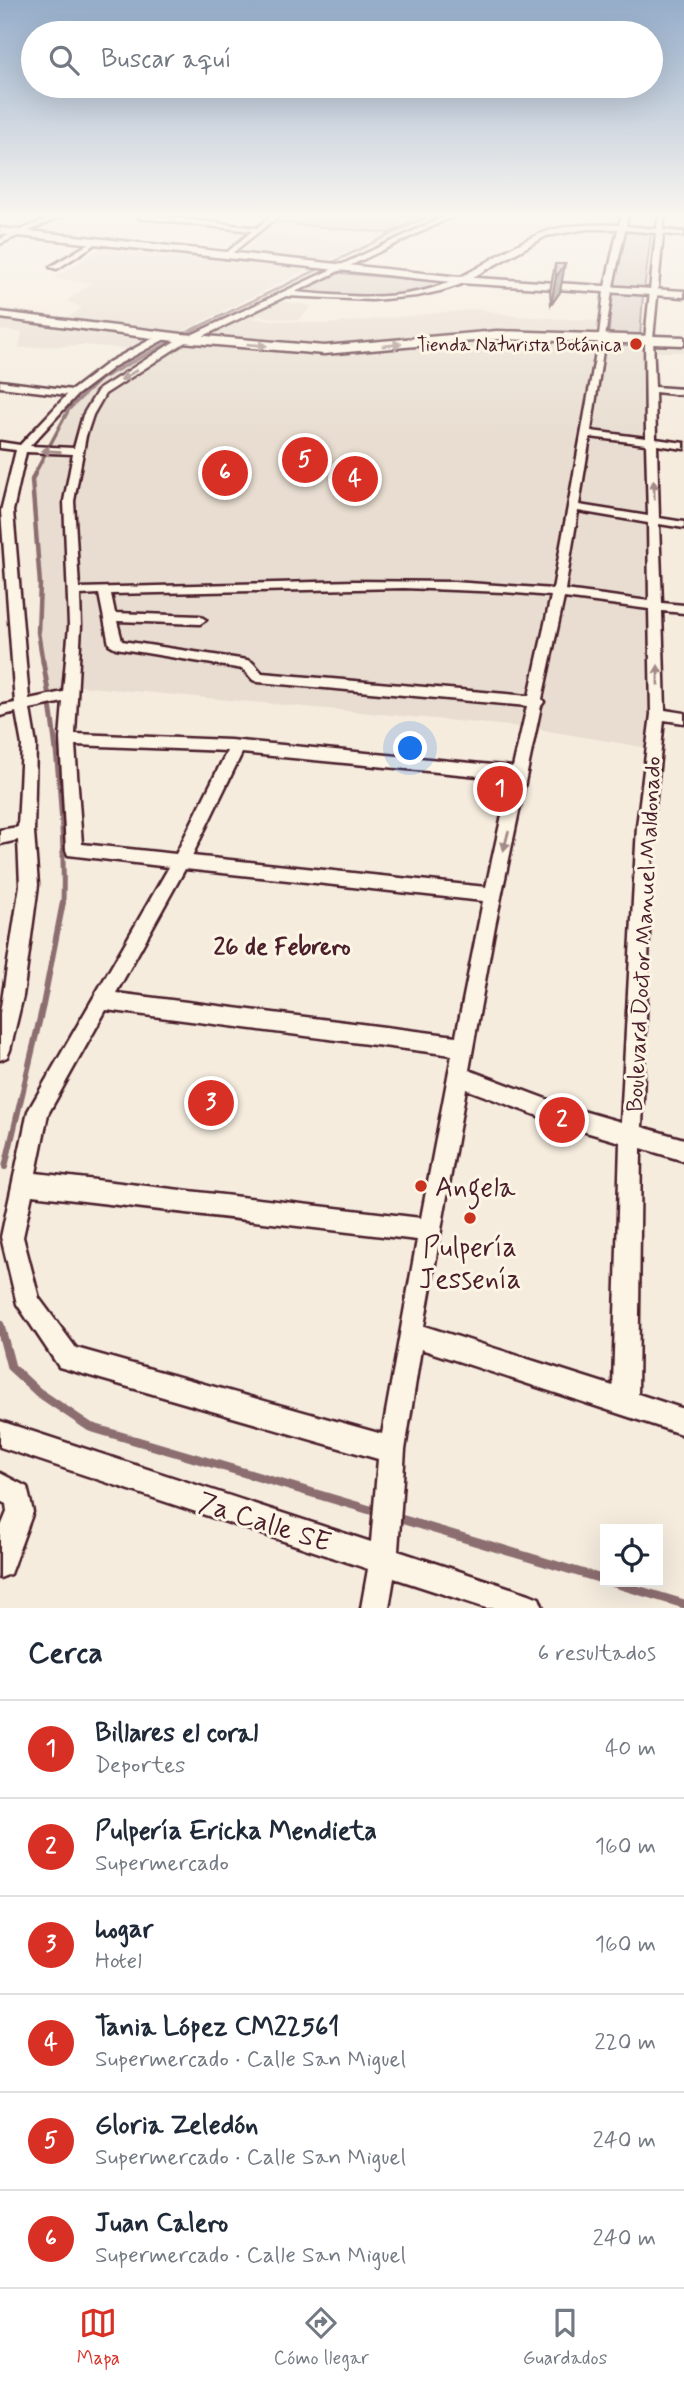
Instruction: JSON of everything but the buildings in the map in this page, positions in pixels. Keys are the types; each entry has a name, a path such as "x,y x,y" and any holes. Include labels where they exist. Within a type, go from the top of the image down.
{"street":[{"path":"295,289 186,338 101,392 88,415 77,451 69,501 75,625 65,696 74,850 493,895"},
{"path":"285,294 338,297 408,294 435,289"},
{"path":"582,289 684,295"},
{"name":"Boulevard Doctor Manuel Maldonado","path":"625,1403 631,1134 645,826 658,714 658,607 649,339 653,289"},
{"path":"375,1608 384,1552 392,1450 411,1334 493,895 537,702 558,595 603,336 608,291"},
{"path":"0,315 165,336 324,350 497,335 603,336 684,341"},
{"path":"0,1050 14,996 29,885 26,832 29,745 7,600 4,511 24,449 74,393 112,364 165,336"},
{"path":"0,384 74,393"},
{"path":"651,390 684,392"},
{"path":"585,433 684,446"},
{"path":"0,445 24,449 77,451"},
{"path":"572,507 684,525"},
{"path":"74,592 358,584 506,589 684,609"},
{"path":"104,590 116,644 247,665 258,677 537,702"},
{"path":"110,617 200,620"},
{"path":"0,711 65,696"},
{"path":"658,714 684,718"},
{"path":"67,739 237,747 521,774"},
{"path":"237,747 180,863 38,1111 12,1237 29,1304 68,1358 392,1450"},
{"path":"0,837 26,832"},
{"path":"101,1000 465,1047"},
{"path":"460,1077 565,1116 684,1150"},
{"path":"24,1183 432,1230"},
{"path":"411,1334 684,1422"},
{"name":"7a Calle SE","path":"0,1434 384,1552 529,1608"},
{"path":"0,1486 18,1496 20,1512 0,1564"}],"shaded area":[{"path":"83,289 268,289 177,334 65,319 82,308 67,301"},
{"path":"277,289 296,289 275,300 312,306 298,320 259,316 254,319 326,324 479,309 515,316 601,321 603,336 684,341 684,352 651,352 654,749 531,728 79,686 70,695 50,699 38,632 40,584 32,480 69,409 100,379 149,351 84,345 19,348 22,332 0,330 0,308 62,317 56,321 177,337"},
{"path":"423,289 351,297 313,295 301,291"},
{"path":"611,293 643,295 640,337 609,334"}],"waterway":[{"path":"196,328 277,289"},
{"path":"35,474 69,409 100,379 196,328"},
{"path":"35,474 32,480 40,584 38,632 43,663"},
{"path":"43,661 59,782 63,902"},
{"path":"5,1167 43,1005 63,902"},
{"path":"0,1325 11,1367 38,1392 90,1427 377,1512"},
{"path":"394,1517 600,1579"},
{"path":"628,1587 684,1604"}],"place":[{"name":"Tienda Naturista Botánica","path":"636,344"},
{"name":"Gloria Zeledón","path":"305,460"},
{"name":"Juan Calero","path":"225,473"},
{"name":"Tania López CM22561","path":"355,479"},
{"name":"Billares el coral","path":"500,789"},
{"name":"hogar","path":"211,1103"},
{"name":"Pulpería Ericka Mendieta","path":"562,1120"},
{"name":"Angela","path":"421,1186"},
{"name":"Pulpería Jessenía","path":"470,1218"}],"district":[{"name":"26 de Febrero","path":"282,946"}]}
